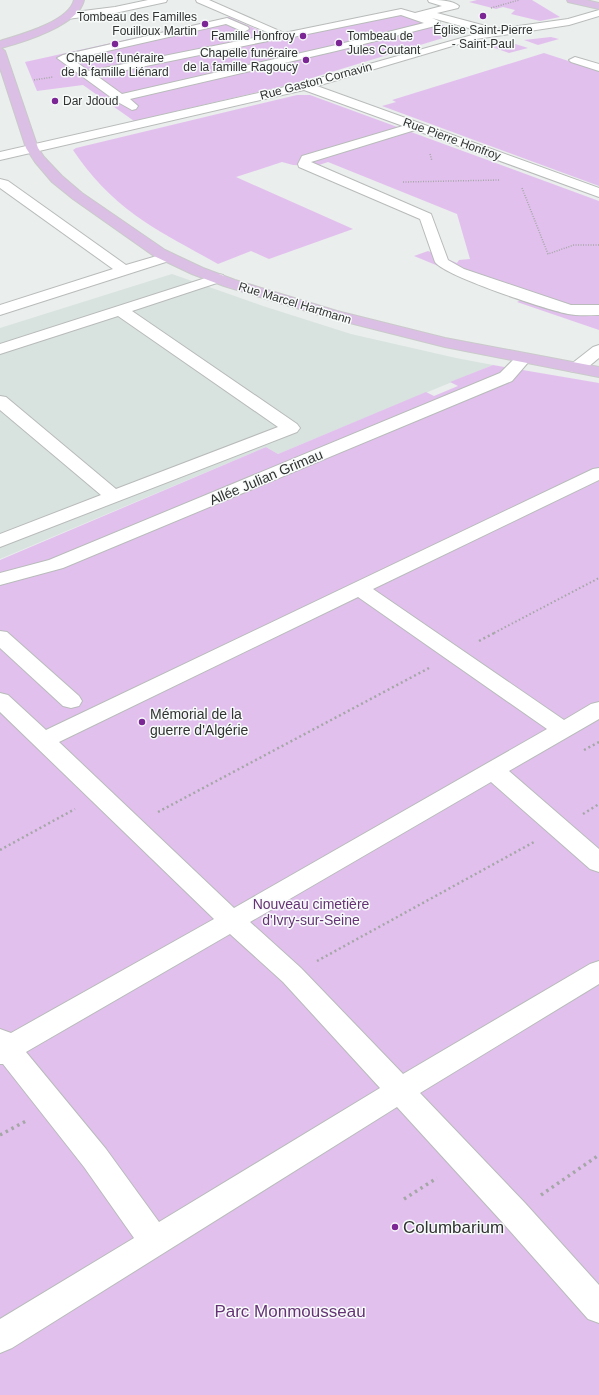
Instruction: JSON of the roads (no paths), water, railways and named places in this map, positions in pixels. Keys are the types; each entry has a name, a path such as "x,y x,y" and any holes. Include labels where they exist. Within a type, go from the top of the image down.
{"main road":[{"path":"0,44 30,35 67,16 78,7 79,0"},
{"path":"580,0 599,0"},
{"path":"580,0 599,6"},
{"name":"Rue Marcel Hartmann","path":"0,52 32,148 39,160 71,191 138,240 167,257 218,278 328,313 400,333 523,359 599,372"}],"street":[{"path":"67,16 115,10 162,0"},
{"path":"201,0 281,35"},
{"path":"120,98 248,68 427,21 454,6 433,0"},
{"path":"87,75 265,38 281,35 283,36 401,12 454,31"},
{"name":"Rue Gaston Cornavin","path":"0,156 305,86 475,36 569,22 599,13"},
{"path":"402,18 498,32"},
{"path":"176,33 278,83 207,96 144,115 63,58 227,21 265,38"},
{"path":"118,45 160,70"},
{"path":"575,60 599,68"},
{"path":"172,76 207,96"},
{"name":"Rue Pierre Honfroy","path":"305,86 599,193"},
{"path":"416,126 307,159 304,164 426,217 442,262 459,272 540,301 570,310 599,310"},
{"path":"0,183 125,271"},
{"path":"0,310 167,257"},
{"path":"0,349 218,278"},
{"path":"0,541 291,428 120,310"},
{"path":"576,368 599,350"},
{"name":"Allée Julian Grimau","path":"0,579 56,564 506,377 523,359"},
{"path":"0,401 114,497"},
{"path":"44,740 599,473"},
{"path":"358,588 563,730"},
{"path":"0,637 72,700"},
{"path":"155,1242 95,1158 2,1047 232,921 599,709"},
{"path":"5,710 44,740 232,921 292,975 401,1090 599,1308"},
{"path":"493,770 599,862"},
{"path":"0,1337 401,1090 599,971"}],"place":[{"name":"Église Saint-Pierre - Saint-Paul","path":"483,16"},
{"name":"Tombeau des Familles Fouilloux Martin","path":"205,24"},
{"name":"Famille Honfroy","path":"303,36"},
{"name":"Tombeau de Jules Coutant","path":"339,43"},
{"name":"Chapelle funéraire de la famille Liénard","path":"115,44"},
{"name":"Chapelle funéraire de la famille Ragoucy","path":"306,60"},
{"name":"Dar Jdoud","path":"55,101"},
{"name":"Mémorial de la guerre d'Algérie","path":"142,722"},
{"name":"Columbarium","path":"395,1227"}],"park label":[{"name":"Nouveau cimetière d'Ivry-sur-Seine","path":"311,912"},
{"name":"Parc Monmousseau","path":"290,1311"}]}
